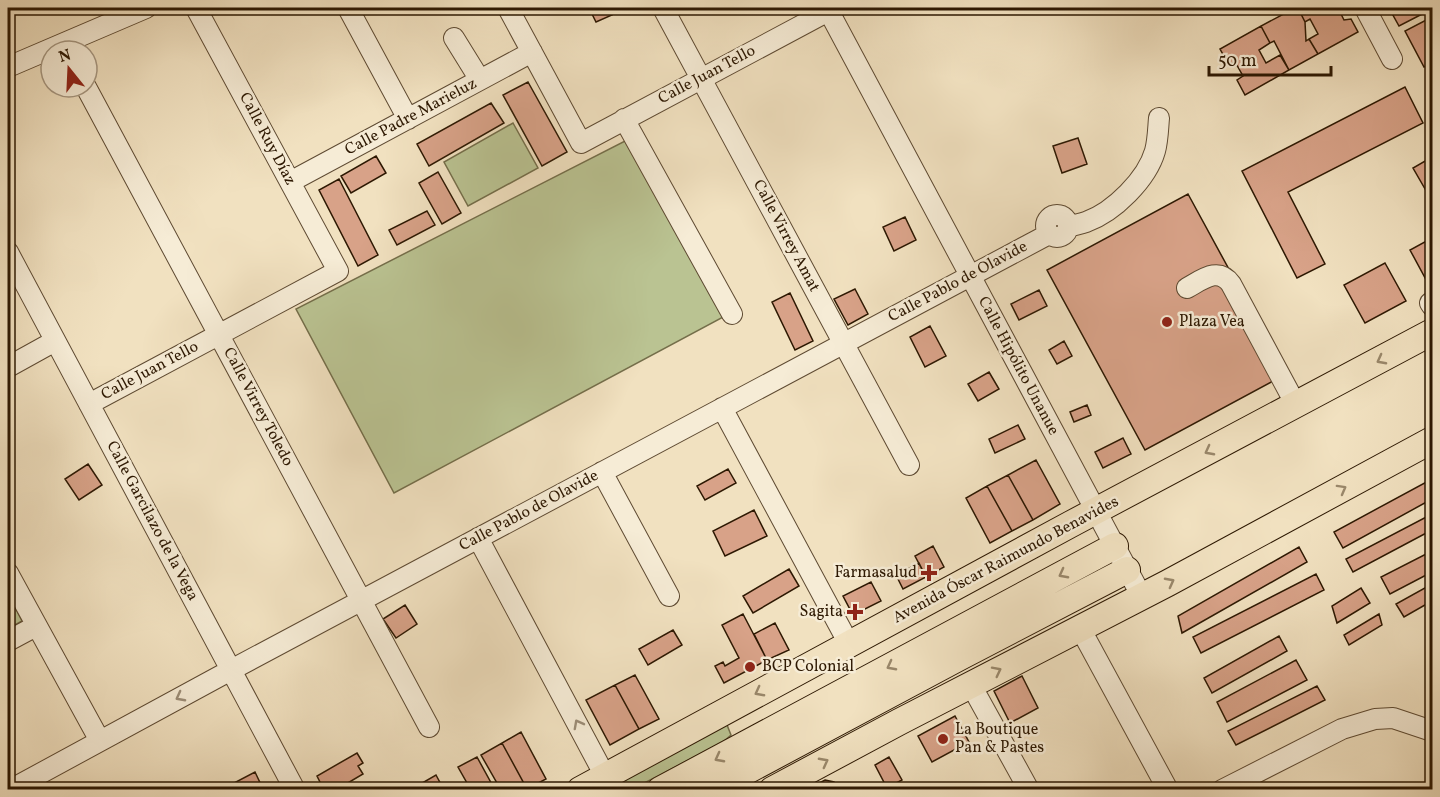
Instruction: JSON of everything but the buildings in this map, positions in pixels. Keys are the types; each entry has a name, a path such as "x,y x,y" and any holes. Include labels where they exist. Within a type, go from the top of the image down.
{"main road":[{"name":"Avenida Óscar Raimundo Benavides","path":"580,789 1432,332"},
{"path":"728,709 773,789 1142,597 1432,440"},
{"path":"711,789 754,753 1115,546"},
{"path":"660,789 754,753 885,697 1127,570"},
{"path":"885,697 899,722"}],"street":[{"path":"81,39 146,8"},
{"name":"Calle Ruy Díaz","path":"196,8 338,271"},
{"path":"348,8 408,119"},
{"path":"508,8 532,52"},
{"name":"Calle Virrey Amat","path":"663,8 909,465"},
{"path":"1365,8 1392,59"},
{"name":"Calle Juan Tello","path":"532,52 581,143 830,9"},
{"name":"Calle Hipólito Unanue","path":"830,9 1142,597"},
{"path":"454,38 480,80"},
{"name":"Calle Padre Marieluz","path":"290,182 532,52"},
{"path":"8,67 39,56"},
{"name":"Calle Virrey Toledo","path":"92,99 429,728"},
{"name":"Calle Pablo de Olavide","path":"10,789 1048,234 1046,223 1051,217 1059,215 1068,223 1068,227 1087,222 1103,213 1124,197 1141,179 1150,165 1156,150 1159,118"},
{"path":"624,119 732,314"},
{"name":"Calle Garcilazo de la Vega","path":"8,252 295,789"},
{"name":"Calle Juan Tello","path":"89,404 338,271"},
{"path":"1187,288 1215,275 1227,278 1296,405"},
{"path":"8,368 55,341"},
{"path":"722,408 849,644"},
{"path":"602,472 669,596"},
{"path":"478,538 605,776"},
{"path":"8,573 99,741"},
{"path":"8,641 36,626"},
{"path":"1080,628 1168,789"},
{"path":"971,685 1029,789"},
{"path":"1222,789 1342,729 1375,719 1393,718 1432,731"}],"green space":[{"path":"513,123 538,168 468,206 444,162"},
{"path":"629,139 727,315 394,493 296,309"},
{"path":"8,594 22,621 8,629"},
{"path":"716,722 727,725 731,735 723,742 633,789 591,790"}],"place":[{"name":"Plaza Vea","path":"1167,322"},
{"name":"Farmasalud","path":"929,573"},
{"name":"Sagita","path":"855,612"},
{"name":"BCP Colonial","path":"750,667"},
{"name":"La Boutique Pan & Pastes","path":"943,739"}]}
